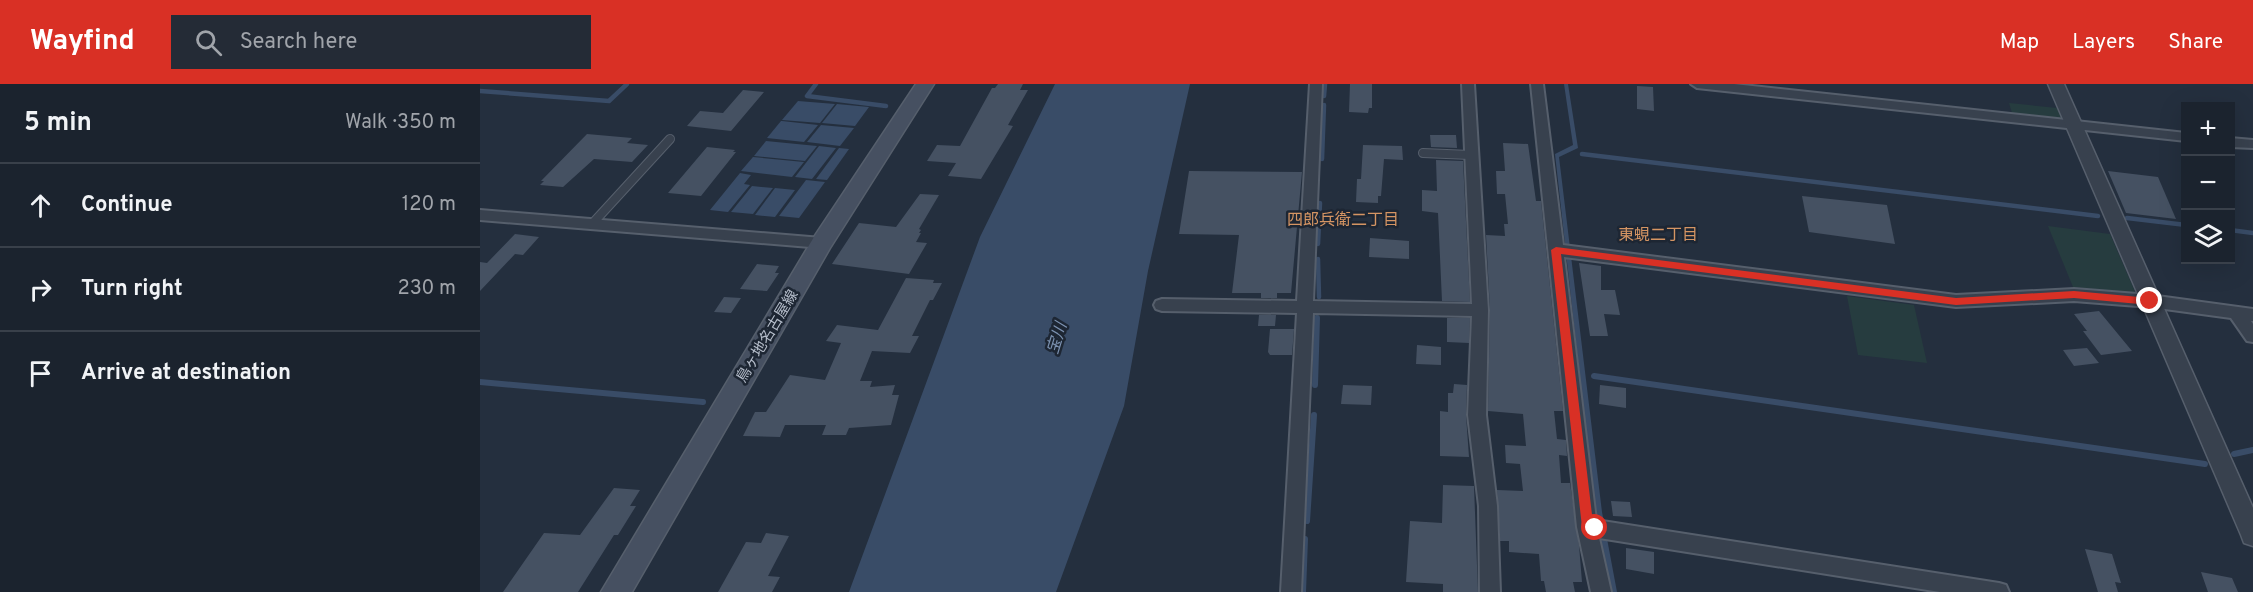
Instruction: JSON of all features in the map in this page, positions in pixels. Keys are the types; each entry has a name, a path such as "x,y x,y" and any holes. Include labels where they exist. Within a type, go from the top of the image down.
{"main road":[{"name":"鳥ヶ地名古屋線","path":"616,592 822,243 925,84"}],"street":[{"path":"1291,592 1316,84"},
{"path":"1468,84 1480,310 1477,415 1488,506 1490,592"},
{"path":"1537,84 1564,251 1597,528 1601,592"},
{"path":"1697,84 2181,136"},
{"path":"2056,84 2253,535"},
{"path":"2235,142 2253,144"},
{"path":"480,215 822,243"},
{"path":"1564,251 1956,301 2074,295 2150,301 2253,315"},
{"path":"1162,305 1480,310"},
{"path":"2236,313 2253,336"},
{"path":"1597,528 2000,592"}],"lane":[{"path":"592,224 670,139"},
{"path":"1423,153 1470,155"}],"green space":[{"path":"2009,103 2057,108 2062,118 2012,113"},
{"path":"2048,226 2110,234 2136,294 2073,287"},
{"path":"1847,296 1914,305 1927,363 1858,355"}],"water":[{"name":"宝川","path":"1055,84 1190,84 1148,271 1124,406 1056,592 849,592 980,237"},
{"path":"1564,84 1568,84 1578,148 1559,157 1602,512 1617,592 1611,592 1595,513 1555,154 1573,145"},
{"path":"798,101 835,104 820,123 782,120"},
{"path":"837,104 869,107 855,126 822,123"},
{"path":"781,121 818,125 804,142 767,138"},
{"path":"821,125 854,128 840,146 807,142"},
{"path":"766,141 817,146 805,161 754,156"},
{"path":"819,146 836,148 812,179 795,177"},
{"path":"839,148 849,149 827,180 816,179"},
{"path":"753,157 804,162 792,177 741,171"},
{"path":"740,173 751,175 744,184 750,185 728,212 710,210"},
{"path":"806,180 825,182 799,218 779,216"},
{"path":"752,186 773,188 753,214 731,212"},
{"path":"775,188 795,190 775,217 755,215"}],"building":[{"path":"998,84 1023,84 1020,90 1028,90 1008,125 1013,126 981,179 948,176 956,163 927,161 937,145 960,146 992,88"},
{"path":"1350,84 1372,84 1372,108 1369,108 1368,113 1349,112"},
{"path":"1637,86 1653,87 1654,111 1637,109"},
{"path":"743,90 764,92 731,131 687,126 700,111 723,113"},
{"path":"587,134 632,138 627,143 648,145 632,162 594,159 563,187 540,185 544,181 541,181"},
{"path":"1430,135 1456,135 1457,148 1431,147"},
{"path":"1503,143 1528,144 1536,201 1541,201 1563,411 1554,411 1557,439 1566,440 1567,456 1559,455 1561,483 1570,483 1579,545 1582,582 1573,582 1575,592 1546,592 1544,581 1541,581 1539,554 1509,552 1509,541 1500,541 1497,490 1523,491 1520,464 1506,463 1505,445 1526,446 1523,414 1488,411 1490,310 1486,235 1505,236 1504,224 1508,224 1505,194 1497,194 1496,171 1505,171"},
{"path":"1363,145 1402,146 1403,160 1384,159 1381,196 1378,196 1378,203 1356,202 1357,179 1361,179"},
{"path":"707,147 735,150 733,152 736,152 701,196 668,193"},
{"path":"1436,160 1463,161 1470,302 1442,301 1438,213 1422,211 1422,190 1437,191"},
{"path":"1189,171 1302,172 1291,293 1277,293 1277,298 1261,298 1261,293 1232,293 1239,235 1179,234"},
{"path":"2108,171 2158,177 2176,219 2126,213"},
{"path":"920,194 939,195 919,229 921,233 916,242 927,243 909,274 832,264 859,223 896,227"},
{"path":"1802,196 1887,205 1895,244 1809,232"},
{"path":"515,234 539,237 523,255 515,254 480,291 480,262 487,263"},
{"path":"1370,238 1409,241 1409,259 1369,257"},
{"path":"1579,263 1601,266 1601,290 1615,290 1620,315 1604,314 1608,336 1590,336"},
{"path":"757,264 779,266 775,273 779,273 767,291 740,289"},
{"path":"906,278 934,280 933,283 942,283 933,300 930,300 912,336 919,336 910,353 872,351 860,381 872,381 870,387 895,385 892,395 899,395 891,425 849,428 846,435 822,435 826,425 785,425 780,437 743,436 755,412 766,412 790,375 825,380 841,343 826,341 837,325 878,330"},
{"path":"724,297 741,298 731,313 714,312"},
{"path":"2099,311 2132,351 2101,355 2083,331 2087,331 2074,314"},
{"path":"1259,315 1276,315 1275,326 1258,326"},
{"path":"1447,318 1470,318 1469,343 1447,342"},
{"path":"1270,329 1294,329 1292,355 1270,355 1268,352"},
{"path":"1417,345 1441,347 1441,365 1416,364"},
{"path":"2087,348 2099,363 2074,366 2063,350"},
{"path":"1454,384 1467,385 1466,415 1469,457 1440,456 1440,411 1448,412 1448,393 1453,393"},
{"path":"1343,385 1372,386 1371,405 1341,404"},
{"path":"1600,385 1626,388 1626,408 1599,404"},
{"path":"1443,485 1474,486 1478,592 1443,592 1443,584 1406,582 1410,521 1442,523"},
{"path":"614,488 640,490 630,506 636,506 618,535 614,535 578,592 503,592 544,533 580,535"},
{"path":"1611,501 1630,502 1632,517 1613,516"},
{"path":"766,533 789,536 768,576 780,577 772,592 718,592 746,542 761,543"},
{"path":"1626,548 1654,552 1654,574 1626,569"},
{"path":"2085,549 2112,554 2121,583 2115,582 2118,592 2098,592"},
{"path":"2201,572 2232,578 2238,592 2208,592"}],"waterway":[{"path":"480,91 609,101 627,84"},
{"path":"816,84 807,96 886,106"},
{"path":"1324,96 1325,84"},
{"path":"1322,159 1324,105"},
{"path":"1582,154 2098,216"},
{"path":"1318,244 1320,203"},
{"path":"2127,218 2181,224"},
{"path":"2235,231 2253,233"},
{"path":"1318,259 1319,297"},
{"path":"1315,385 1317,318"},
{"path":"1594,376 2205,464"},
{"path":"480,382 703,402"},
{"path":"1307,521 1314,415"},
{"path":"2234,454 2253,450"},
{"path":"1303,592 1305,539"}],"district":[{"name":"四郎兵衛二丁目","path":"1343,219"},
{"name":"東蜆二丁目","path":"1658,234"}],"route":[{"path":"1595,528 1587,527 1556,250 1956,301 2074,295 2150,301"}]}
